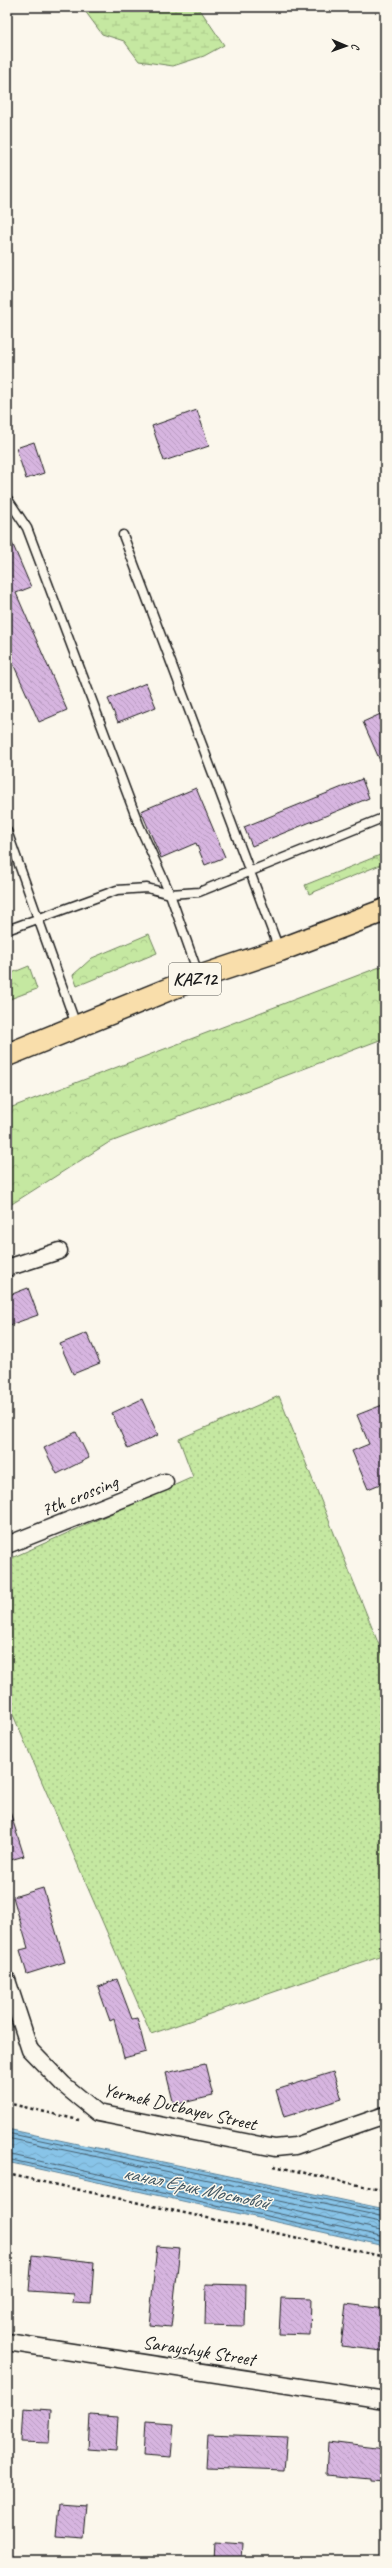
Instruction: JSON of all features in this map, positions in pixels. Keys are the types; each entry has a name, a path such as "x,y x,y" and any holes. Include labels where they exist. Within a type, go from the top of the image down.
{"main road":[{"name":"KAZ12","path":"7,1055 77,1028 199,977 280,950 385,910"}],"street":[{"path":"7,1268 59,1251"},
{"name":"7th crossing","path":"7,1545 165,1482"},
{"name":"Yermek Dutbayev Street","path":"7,1980 30,2050 64,2085 98,2113 275,2148 295,2146 319,2136 385,2115"},
{"name":"Sarayshyk Street","path":"7,2342 385,2400"}],"lane":[{"path":"7,498 27,528 139,825 170,894 199,977"},
{"path":"123,535 280,950"},
{"path":"7,930 117,890 147,888 170,894 199,892 385,817"},
{"path":"7,831 77,1028"}],"path":[{"path":"7,2174 385,2257"}],"green space":[{"path":"82,7 195,7 201,11 224,45 204,56 173,66 139,61 124,41 102,34"},
{"path":"385,853 385,863 309,894 305,885"},
{"path":"149,934 157,953 77,986 73,975 92,958"},
{"path":"385,965 385,1038 108,1143 7,1207 7,1109"},
{"path":"29,966 37,989 7,1000 7,975"},
{"path":"279,1396 385,1660 385,1954 151,2034 7,1701 7,1560 193,1477 179,1439"}],"water":[{"name":"канал Ерик Мостовой","path":"7,2129 385,2209 385,2246 7,2162"}],"building":[{"path":"197,410 209,446 164,461 152,426"},
{"path":"34,442 44,473 26,479 16,448"},
{"path":"7,531 31,587 16,593 67,710 39,722 7,650"},
{"path":"146,683 156,707 118,722 108,699"},
{"path":"385,712 385,772 363,722"},
{"path":"362,779 369,798 252,846 244,827"},
{"path":"196,788 225,857 205,865 196,843 161,858 141,811"},
{"path":"28,1288 38,1315 7,1326 7,1296"},
{"path":"87,1333 100,1363 73,1374 60,1344"},
{"path":"142,1399 158,1435 128,1449 112,1413"},
{"path":"385,1404 385,1482 368,1489 352,1451 369,1444 357,1415"},
{"path":"76,1432 89,1458 57,1474 44,1448"},
{"path":"7,1812 10,1812 24,1856 7,1861"},
{"path":"43,1888 65,1962 27,1974 20,1950 28,1948 13,1897"},
{"path":"117,1979 132,2019 137,2018 146,2052 124,2058 114,2019 110,2021 98,1987"},
{"path":"205,2064 213,2096 174,2105 166,2073"},
{"path":"333,2072 342,2099 284,2117 276,2090"},
{"path":"157,2246 180,2248 171,2327 149,2325"},
{"path":"32,2255 94,2262 91,2304 73,2303 74,2294 29,2291"},
{"path":"206,2284 246,2285 245,2326 205,2325"},
{"path":"281,2298 311,2299 310,2335 279,2334"},
{"path":"346,2304 385,2309 382,2351 341,2346"},
{"path":"23,2408 51,2410 49,2443 21,2442"},
{"path":"90,2415 118,2417 116,2451 88,2449"},
{"path":"145,2422 174,2424 171,2457 143,2455"},
{"path":"208,2434 287,2437 284,2470 206,2467"},
{"path":"328,2442 385,2449 385,2482 370,2481 370,2479 326,2475"},
{"path":"59,2503 87,2505 84,2538 56,2536"},
{"path":"215,2542 243,2544 242,2561 214,2561"}]}
